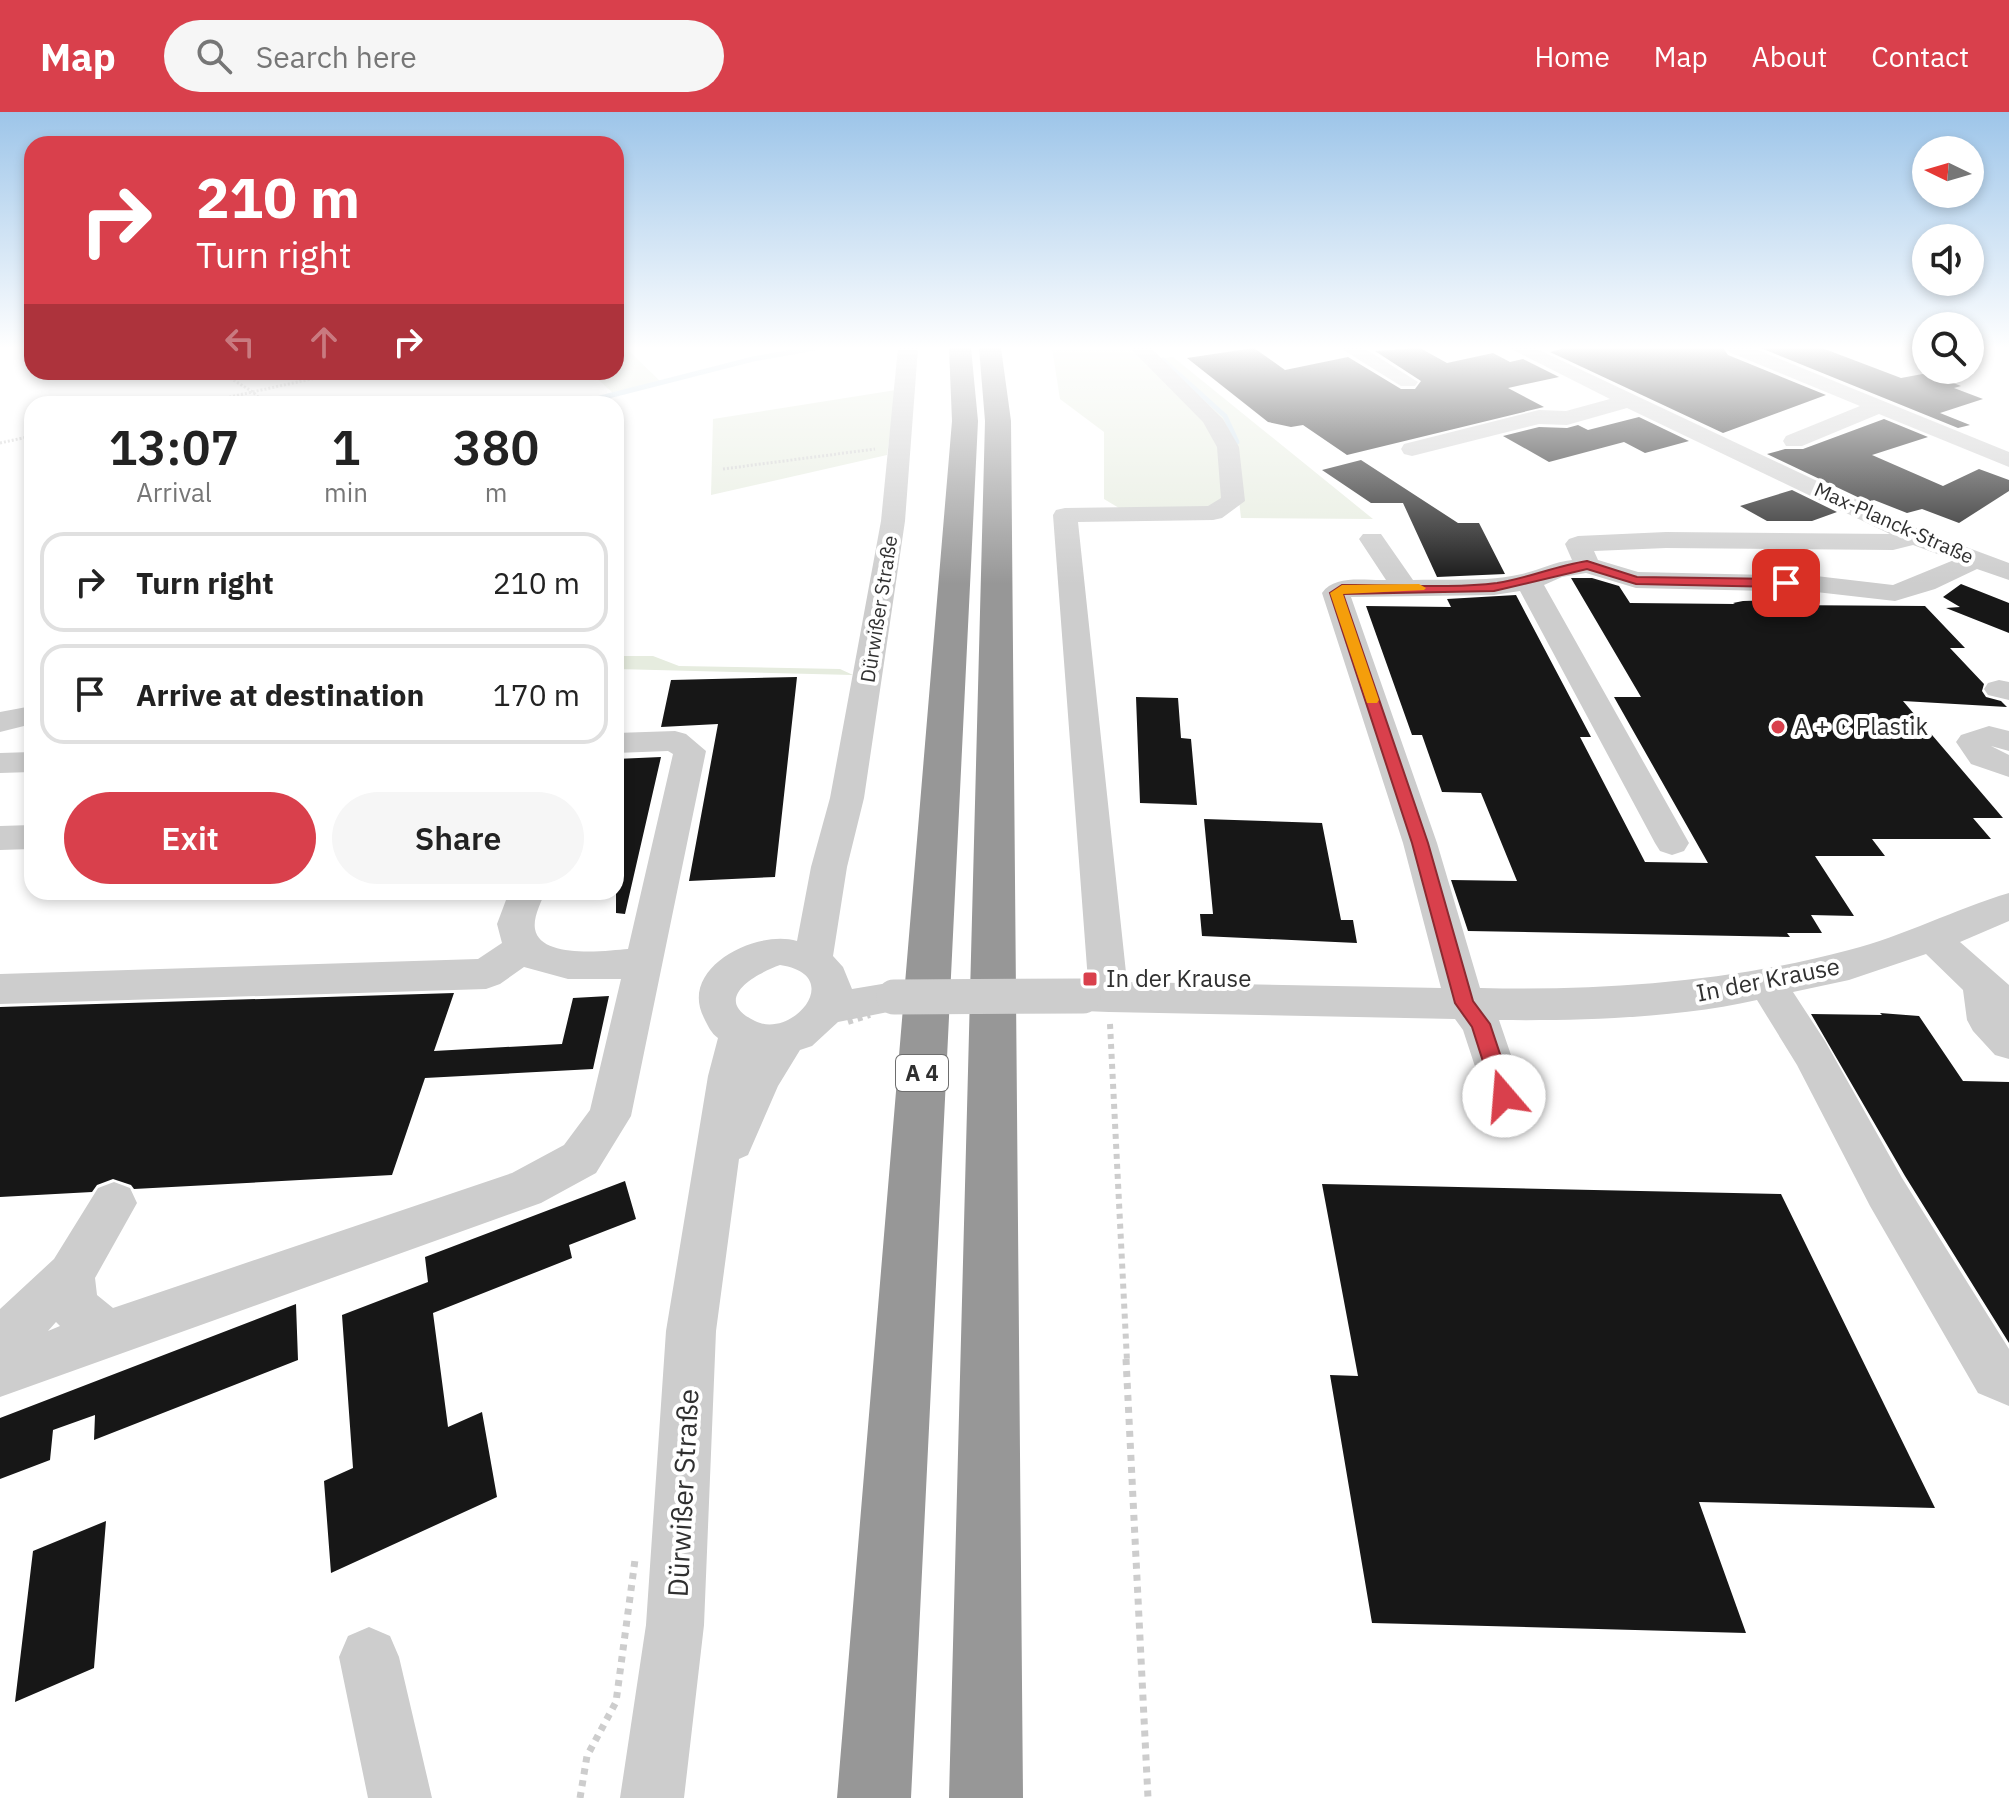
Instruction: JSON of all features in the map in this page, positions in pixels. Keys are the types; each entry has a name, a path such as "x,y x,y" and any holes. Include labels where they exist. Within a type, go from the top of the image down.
{"highway":[{"name":"A 4","path":"874,1798 965,427"},
{"path":"986,1798 997,427"}],"street":[{"name":"Dürwißer Straße","path":"825,981 829,867 850,783 893,521 902,427"},
{"path":"1096,996 1065,515 1213,513 1233,501 1228,447 1216,427"},
{"path":"1412,449 1501,427"},
{"name":"Max-Planck-Straße","path":"1690,427 1757,454 1916,537 2009,572"},
{"path":"1794,441 1826,427"},
{"path":"1924,427 2009,460"},
{"path":"1587,565 1578,544 1666,540 1893,542 1916,537"},
{"path":"1372,539 1405,588"},
{"path":"1504,1096 1481,1024 1465,1003 1420,843 1336,593 1342,589 1494,587 1528,581 1555,570 1587,565 1636,580 1816,584 1895,593 1926,583 1976,560"},
{"path":"1528,581 1672,843"},
{"path":"0,722 24,717"},
{"path":"0,1372 525,1189 580,1159 610,1116 690,751 675,741 624,743"},
{"path":"0,763 24,762"},
{"path":"0,838 24,837"},
{"path":"524,900 516,926 522,948 533,958 563,964 644,963"},
{"name":"In der Krause","path":"825,981 894,997 1096,996 1538,1005 1715,994 1849,965 1932,938 2009,906"},
{"path":"1932,938 1996,996 1987,1020 2009,1043"},
{"path":"0,989 486,974 522,948"},
{"path":"754,956 825,981 804,1031 786,1038 753,1040 739,1035 722,1022 716,1004 720,985 733,968 754,956"},
{"path":"1767,983 1811,1053 1886,1192 1996,1375 2009,1381"},
{"name":"Dürwißer Straße","path":"652,1798 675,1625 691,1331 701,1245 713,1189 729,1076 739,1035"},
{"name":"Dürwißer Straße","path":"713,1189 760,1079 786,1038"},
{"path":"0,1343 71,1275 114,1203"},
{"path":"71,1275 74,1307 106,1334"},
{"path":"369,1657 396,1776"}],"path":[{"path":"0,443 24,438"},
{"path":"723,469 900,446"},
{"path":"1096,996 1148,1798"}],"shaded area":[{"path":"713,427 891,427 887,455 711,495"},
{"path":"1097,427 1211,427 1223,448 1224,500 1201,509 1124,511 1104,499 1104,432"},
{"path":"1216,427 1259,427 1373,519 1241,518 1233,446"},
{"path":"624,656 653,656 679,666 840,669 853,675 624,669"}],"building":[{"path":"1305,427 1463,427 1347,455"},
{"path":"1539,427 1581,427 1588,430 1601,427 1659,427 1689,441 1645,453 1624,442 1549,462 1503,436"},
{"path":"1710,427 1740,427 1723,433"},
{"path":"1863,427 1903,427 1928,437 1872,455 1943,486 1979,469 2009,480 2009,491 1959,523 1922,509 1907,513 1874,500 1868,502 1767,454 1785,449 1803,449"},
{"path":"1361,460 1458,523 1479,523 1505,574 1437,577 1403,503 1371,503 1322,470"},
{"path":"1792,490 1837,512 1812,521 1767,521 1740,506"},
{"path":"1571,578 1592,578 1619,586 1630,603 1735,604 1777,600 1777,605 1925,606 1965,648 1950,648 1984,684 1982,691 1986,697 2001,701 2007,707 1903,701 2003,818 1973,818 1991,839 1872,839 1885,856 1815,856 1854,916 1811,915 1822,933 1787,933 1790,937 1468,931 1451,880 1517,881 1481,793 1442,792 1422,735 1412,735 1366,606 1451,607 1447,599 1516,595 1591,737 1580,737 1645,862 1708,863 1614,697 1641,697"},
{"path":"1961,584 2009,603 2009,633 1946,608 1960,607 1943,597"},
{"path":"797,677 775,877 689,881 718,724 661,727 671,680"},
{"path":"1136,697 1178,698 1181,738 1191,739 1197,805 1140,803"},
{"path":"661,757 625,914 616,913 616,900 624,900 624,759"},
{"path":"1204,819 1322,823 1341,920 1353,920 1357,943 1202,936 1200,914 1213,914"},
{"path":"454,993 434,1051 562,1044 573,998 609,996 593,1069 425,1078 392,1175 134,1189 113,1179 97,1185 92,1192 0,1197 0,1007"},
{"path":"1880,1013 1919,1016 1963,1081 2009,1082 2009,1343 1905,1176 1811,1014 1882,1015"},
{"path":"625,1181 636,1219 569,1245 572,1258 433,1313 448,1427 482,1412 497,1497 331,1573 324,1481 353,1468 342,1315 428,1282 425,1257"},
{"path":"1322,1184 1781,1194 1935,1508 1699,1502 1746,1633 1372,1623 1330,1375 1358,1376"},
{"path":"296,1304 298,1360 94,1440 95,1415 53,1430 50,1460 0,1479 0,1418"},
{"path":"106,1521 94,1668 15,1702 33,1551"}],"waterway":[{"path":"1230,427 1237,442"}],"slow traffic":[{"path":"1372,700 1336,593 1342,589 1419,588"}],"place":[{"name":"A + C Plastik","path":"1778,727"},
{"name":"In der Krause","path":"1090,979"}],"route":[{"path":"1504,1096 1481,1024 1465,1003 1420,843 1336,593 1342,589 1494,587 1534,580 1555,570 1587,565 1636,580 1786,583"}]}
